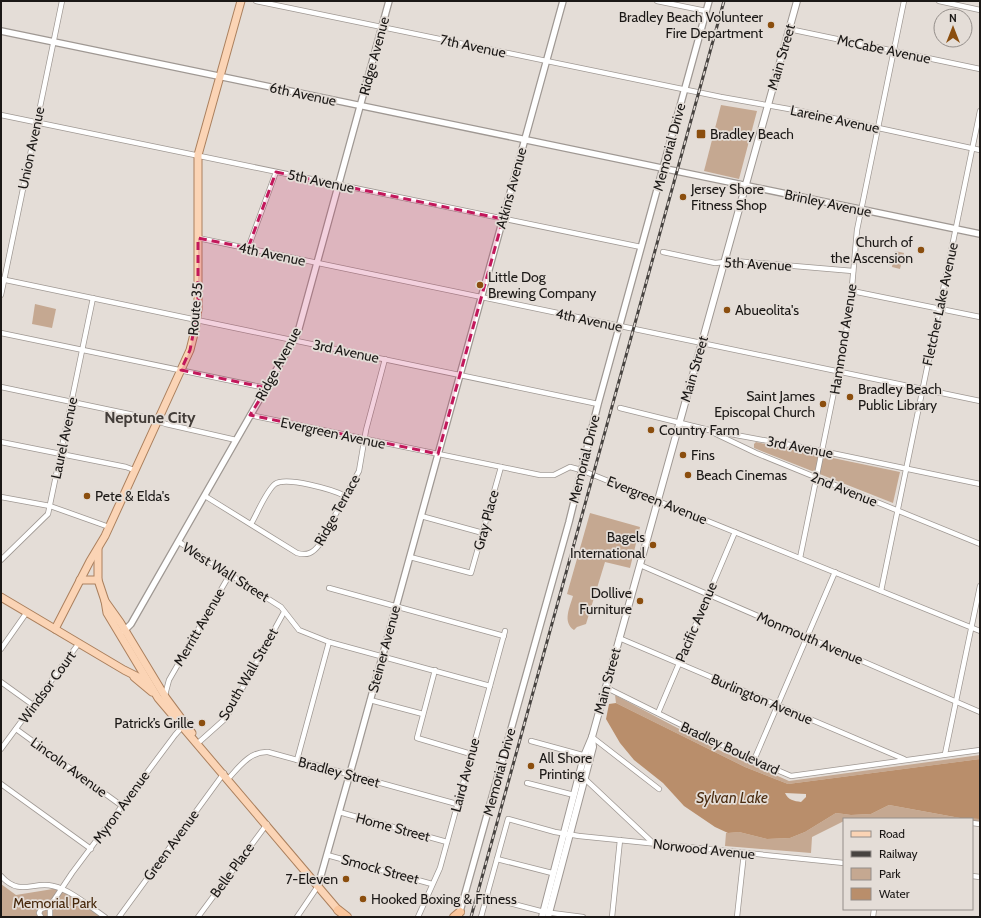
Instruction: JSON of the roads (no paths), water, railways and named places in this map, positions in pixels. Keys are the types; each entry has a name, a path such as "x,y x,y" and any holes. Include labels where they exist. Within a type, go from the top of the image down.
{"highway":[{"path":"340,913 347,917"}],"main road":[{"name":"Route 35","path":"105,601 98,580 98,548 190,350 196,320 198,155 241,1"},
{"name":"Main Street","path":"546,915 574,795 587,756 797,1"},
{"path":"55,629 98,548"},
{"path":"80,580 98,580"},
{"path":"1,597 124,670 147,681"},
{"path":"105,601 156,683 162,698 182,727 198,743 267,824 340,913"},
{"path":"105,601 107,614 147,681 187,724 198,743"},
{"path":"124,670 162,698"},
{"name":"Main Street","path":"546,915 552,874 584,778 587,756"}],"street":[{"name":"Union Avenue","path":"1,295 3,279 62,1"},
{"name":"7th Avenue","path":"256,1 688,90"},
{"name":"Ridge Avenue","path":"124,631 132,624 298,332 389,1"},
{"name":"Atkins Avenue","path":"460,375 563,1"},
{"path":"657,1 706,11"},
{"name":"Memorial Drive","path":"458,915 569,522 598,404 641,247 663,169 688,90 709,1"},
{"name":"Hammond Avenue","path":"800,558 838,371 852,291 857,230 904,1"},
{"path":"939,1 980,10"},
{"name":"McCabe Avenue","path":"789,29 980,69"},
{"name":"6th Avenue","path":"1,32 676,171"},
{"name":"Lareine Avenue","path":"688,90 767,105 980,150"},
{"name":"Fletcher Lake Avenue","path":"881,591 980,111"},
{"name":"5th Avenue","path":"1,115 641,247"},
{"name":"Brinley Avenue","path":"676,171 980,234"},
{"path":"248,248 276,172"},
{"name":"4th Avenue","path":"198,238 980,401"},
{"name":"5th Avenue","path":"663,252 715,263 724,262 853,271"},
{"name":"3rd Avenue","path":"3,279 598,404"},
{"path":"852,291 980,318"},
{"name":"Laurel Avenue","path":"1,560 48,514 93,298"},
{"path":"1,333 266,388"},
{"name":"Ridge Terrace","path":"205,496 298,554 309,554 319,545 359,471 365,439 385,359"},
{"name":"Steiner Avenue","path":"297,917 312,897 318,886 460,375"},
{"path":"1,387 236,440"},
{"name":"3rd Avenue","path":"620,408 709,430 822,450 980,484"},
{"name":"Evergreen Avenue","path":"250,416 546,476 570,468 581,470 980,631"},
{"name":"2nd Avenue","path":"709,430 756,453 980,544"},
{"path":"1,442 126,467 134,470"},
{"name":"Gray Place","path":"410,557 471,573 501,467"},
{"path":"251,524 272,487 279,482 290,482 330,490 345,496"},
{"path":"1,496 50,506 109,527"},
{"path":"421,516 483,533"},
{"name":"Pacific Avenue","path":"658,713 735,532"},
{"name":"West Wall Street","path":"179,542 274,602"},
{"name":"Monmouth Avenue","path":"640,565 980,712"},
{"path":"754,760 834,572"},
{"name":"Merritt Avenue","path":"162,698 168,680 230,574"},
{"path":"945,754 980,586"},
{"path":"329,588 504,636"},
{"name":"South Wall Street","path":"198,743 226,718 284,612 281,607 274,602"},
{"path":"1,649 27,612"},
{"path":"284,612 299,630 330,642 490,686"},
{"name":"Laird Avenue","path":"418,917 440,868 448,842 457,804 505,631"},
{"name":"Burlington Avenue","path":"619,638 906,760"},
{"path":"297,760 330,642"},
{"name":"Windsor Court","path":"1,749 79,643"},
{"path":"435,670 417,738 471,754"},
{"name":"Merritt Avenue","path":"156,683 162,684 168,680"},
{"path":"1,682 34,705"},
{"name":"Bradley Boulevard","path":"606,687 754,760 791,776 980,750"},
{"path":"370,700 423,714"},
{"name":"Myron Avenue","path":"41,917 39,913 41,909 50,906 122,806 182,727"},
{"name":"Lincoln Avenue","path":"16,729 122,806"},
{"path":"592,737 659,789"},
{"path":"531,741 587,756"},
{"name":"Bradley Street","path":"226,776 258,752 268,752 457,804"},
{"name":"Green Avenue","path":"119,917 226,776"},
{"path":"584,778 653,843"},
{"path":"527,783 574,795"},
{"path":"1,784 91,849"},
{"name":"Home Street","path":"339,812 448,842"},
{"name":"Norwood Avenue","path":"497,858 508,820 566,834 843,863"},
{"name":"Belle Place","path":"198,917 267,824"},
{"path":"612,917 620,840"},
{"path":"738,917 744,853"},
{"name":"Smock Street","path":"327,855 432,884"},
{"path":"481,917 497,858 552,874"},
{"path":"1,876 10,884 23,888 46,885 61,889 106,917"},
{"path":"486,897 546,915 583,917"},
{"path":"50,906 50,917"}],"water":[{"name":"Sylvan Lake","path":"616,703 745,767 788,784 980,759 980,819 960,818 889,805 871,814 851,815 836,813 805,832 790,838 767,839 739,832 728,833 715,827 684,806 663,783 634,760 620,743 606,719 609,704","holes":["785,793 806,794 806,797 801,802 794,801"]}],"railway":[{"path":"471,917 724,1"}],"place":[{"name":"Bradley Beach Volunteer Fire Department","path":"771,25"},
{"name":"Bradley Beach","path":"701,134"},
{"name":"Jersey Shore Fitness Shop","path":"683,197"},
{"name":"Church of the Ascension","path":"921,250"},
{"name":"Little Dog Brewing Company","path":"480,285"},
{"name":"Abueolita's","path":"727,310"},
{"name":"Bradley Beach Public Library","path":"850,397"},
{"name":"Saint James Episcopal Church","path":"823,404"},
{"name":"Country Farm","path":"651,430"},
{"name":"Fins","path":"683,455"},
{"name":"Beach Cinemas","path":"688,475"},
{"name":"Pete & Elda's","path":"87,496"},
{"name":"Bagels International","path":"653,545"},
{"name":"Dollive Furniture","path":"640,601"},
{"name":"Patrick’s Grille","path":"202,723"},
{"name":"All Shore Printing","path":"531,766"},
{"name":"7-Eleven","path":"346,879"},
{"name":"Hooked Boxing & Fitness","path":"363,899"}],"district":[{"name":"Neptune City","path":"150,417"}],"park label":[{"name":"Memorial Park","path":"55,903"}]}
